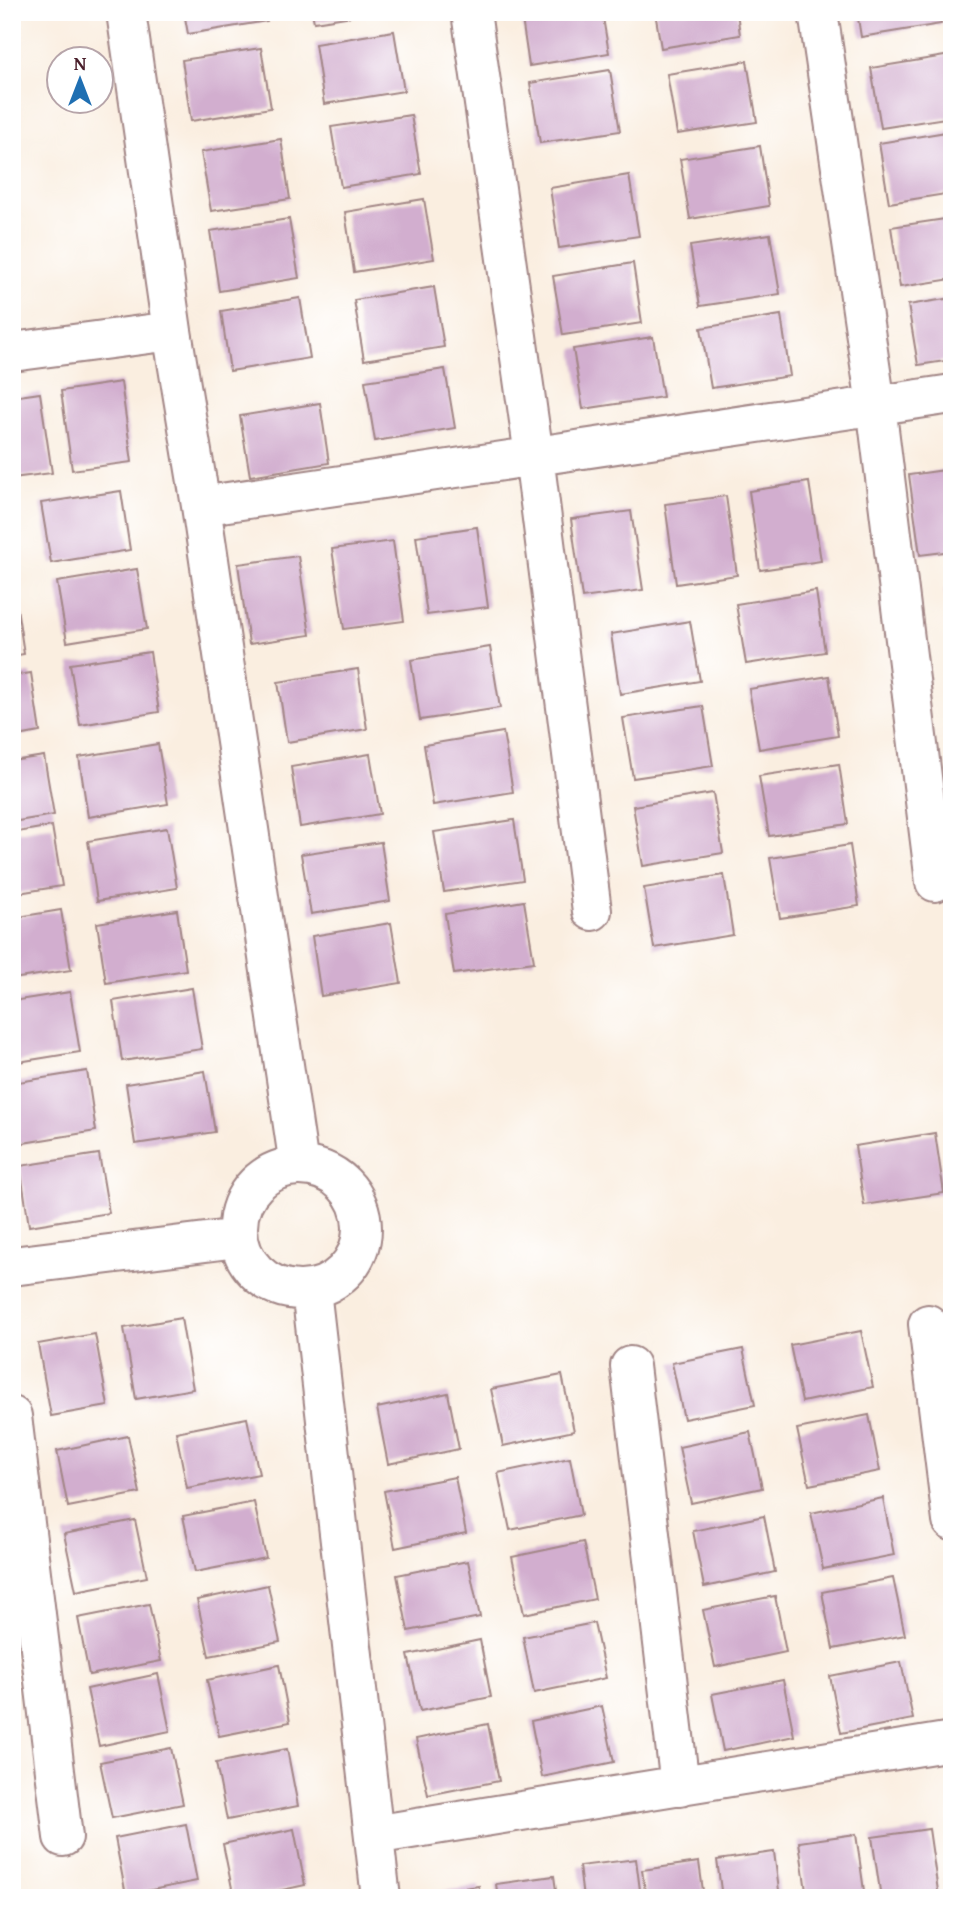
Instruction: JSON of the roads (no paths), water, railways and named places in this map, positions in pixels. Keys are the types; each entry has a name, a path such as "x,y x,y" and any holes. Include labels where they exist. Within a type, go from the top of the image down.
{"street":[{"path":"126,12 299,1166"},
{"path":"471,12 534,456 592,911"},
{"path":"818,12 876,405 935,882"},
{"path":"12,352 173,331"},
{"path":"201,506 952,394"},
{"path":"299,1166 319,1169 338,1179 352,1193 361,1212 363,1232 358,1252 346,1270 331,1283 311,1290 291,1290 272,1285 256,1273 244,1257 238,1238 238,1217 246,1197 259,1181 278,1170 299,1166"},
{"path":"12,1266 238,1238"},
{"path":"311,1290 381,1898"},
{"path":"928,1324 952,1521"},
{"path":"630,1366 680,1786"},
{"path":"12,1416 63,1837"},
{"path":"374,1835 952,1741"}]}
